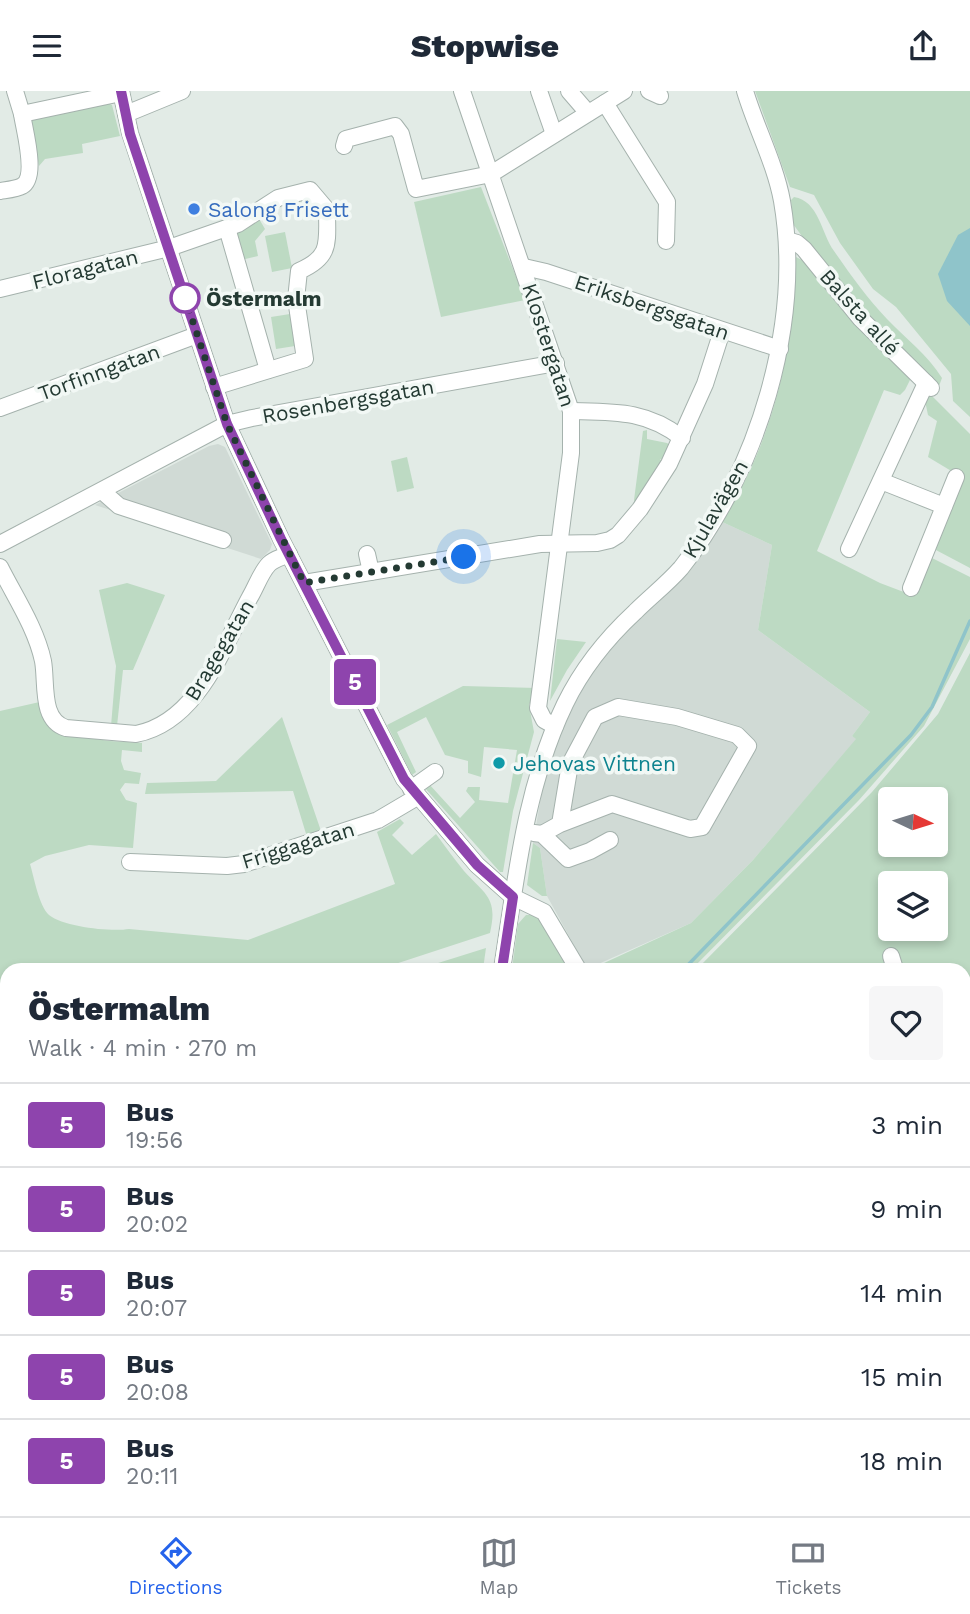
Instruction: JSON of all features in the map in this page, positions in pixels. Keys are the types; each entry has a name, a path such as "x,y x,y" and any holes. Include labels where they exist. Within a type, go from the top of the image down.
{"street":[{"path":"0,191 23,186 28,180 31,166 15,91"},
{"path":"126,114 182,91"},
{"name":"Klostergatan","path":"462,91 571,411 571,453 538,708 544,720 555,726"},
{"path":"539,91 554,134"},
{"path":"569,91 588,113"},
{"name":"Kjulavägen","path":"503,963 524,832 535,782 565,702 585,669 617,630 680,569 714,519 745,456 762,412 779,349 785,312 787,240 776,176 745,91"},
{"path":"22,114 121,92 130,134 227,424 289,554 404,779 477,865 513,897 544,912 574,963"},
{"path":"344,146 346,139 395,126 401,134 416,189 491,174 613,96 667,202 666,241"},
{"name":"Floragatan","path":"0,289 169,248 239,224 278,198 310,190 327,210 327,245 317,263 299,271 296,299 305,359 268,370"},
{"path":"215,387 268,370 227,228"},
{"name":"Balsta allé","path":"787,240 804,249 860,318 928,385 881,481"},
{"name":"Eriksbergsgatan","path":"524,267 779,349"},
{"path":"304,583 559,542 597,543 618,535 650,495 682,438 705,384 722,331"},
{"name":"Torfinngatan","path":"0,408 197,335"},
{"name":"Rosenbergsgatan","path":"0,544 227,424 555,363"},
{"path":"571,411 634,414 650,418 682,438"},
{"path":"911,588 956,477"},
{"path":"849,549 881,481 944,506"},
{"path":"102,491 120,506 223,540"},
{"path":"486,536 489,553"},
{"name":"Bragegatan","path":"0,567 37,641 44,666 51,719 57,725 66,727 135,734 157,728 181,711 204,684 268,565 289,554"},
{"path":"367,554 371,572"},
{"path":"524,832 542,834 560,824 612,804 690,829 702,827 748,746 737,735 677,717 618,708 595,717 570,764 560,824"},
{"name":"Friggagatan","path":"130,862 227,866 244,864 378,820 414,793 435,772"},
{"path":"542,834 568,859 610,840"}],"shaded area":[{"path":"218,444 225,447 272,544 261,559 95,505 209,446"},
{"path":"720,521 772,545 758,630 870,712 852,736 857,739 753,860 691,923 601,963 584,963 547,896 540,848 533,843 544,779 561,731 592,671"}],"green space":[{"path":"755,91 970,91 970,417 953,401 951,374 896,307 873,289 840,243 814,195 790,187"},
{"path":"105,102 112,105 120,136 82,144 83,153 45,159 39,166 31,122 36,115"},
{"path":"481,187 525,300 441,317 414,202"},
{"path":"794,197 802,200 814,211 834,251 859,286 936,370 942,378 939,386 862,313 816,255 793,224 791,200"},
{"path":"258,217 265,229 255,241 258,256 241,260 234,233"},
{"path":"285,232 292,268 272,272 265,236"},
{"path":"796,257 804,261 908,372 910,380 900,395 884,390 817,551 880,583 909,594 930,557 970,577 970,639 924,726 859,800 698,963 604,963 691,923 753,860 856,739 852,736 870,712 758,630 772,545 720,521 755,460 779,387 788,342"},
{"path":"290,314 295,346 276,349 271,317"},
{"path":"931,395 970,434 970,568 934,549 963,478 928,457 937,421 928,415 924,396"},
{"path":"647,430 647,439 667,443 672,447 666,459 660,459 664,463 635,505 643,431"},
{"path":"407,457 414,488 397,492 391,461"},
{"path":"127,583 165,595 133,670 123,670 117,726 111,726 116,666 99,590"},
{"path":"557,639 586,642 550,701"},
{"path":"970,653 970,963 703,963 872,792 938,714"},
{"path":"463,686 537,688 529,705 534,732 513,811 503,872 500,872 425,788 429,784 460,818 475,802 466,791 468,787 480,787 479,800 508,803 517,750 484,747 481,777 468,773 468,761 445,755 426,717 397,732 416,772 412,775 387,725"},
{"path":"44,701 45,721 60,734 142,743 142,752 122,750 121,761 124,770 141,773 139,784 125,783 120,790 126,800 137,803 133,848 89,845 45,856 30,864 42,905 49,915 56,919 100,929 129,929 248,940 395,884 377,832 400,819 404,823 392,835 412,855 436,834 484,892 491,904 490,933 398,963 0,963 0,711"},
{"path":"282,717 321,831 307,837 293,791 145,794 147,783 216,781"},
{"path":"533,843 540,848 547,896 542,896 527,885"},
{"path":"526,915 535,915 546,927 568,963 513,963 518,924"},
{"path":"486,948 484,963 438,963"}],"water":[{"path":"970,228 970,326 947,301 938,274 958,235"}],"waterway":[{"path":"690,963 911,735 932,707 970,621"}],"bus line":[{"name":"5","path":"121,91 130,134 227,424 281,539 404,779 477,865 513,897 503,963"}],"place":[{"name":"Salong Frisett","path":"194,209"},
{"name":"Östermalm","path":"185,298"},
{"name":"Jehovas Vittnen","path":"499,763"}],"route":[{"path":"185,298 183,292 227,424 304,583 464,557"}]}
